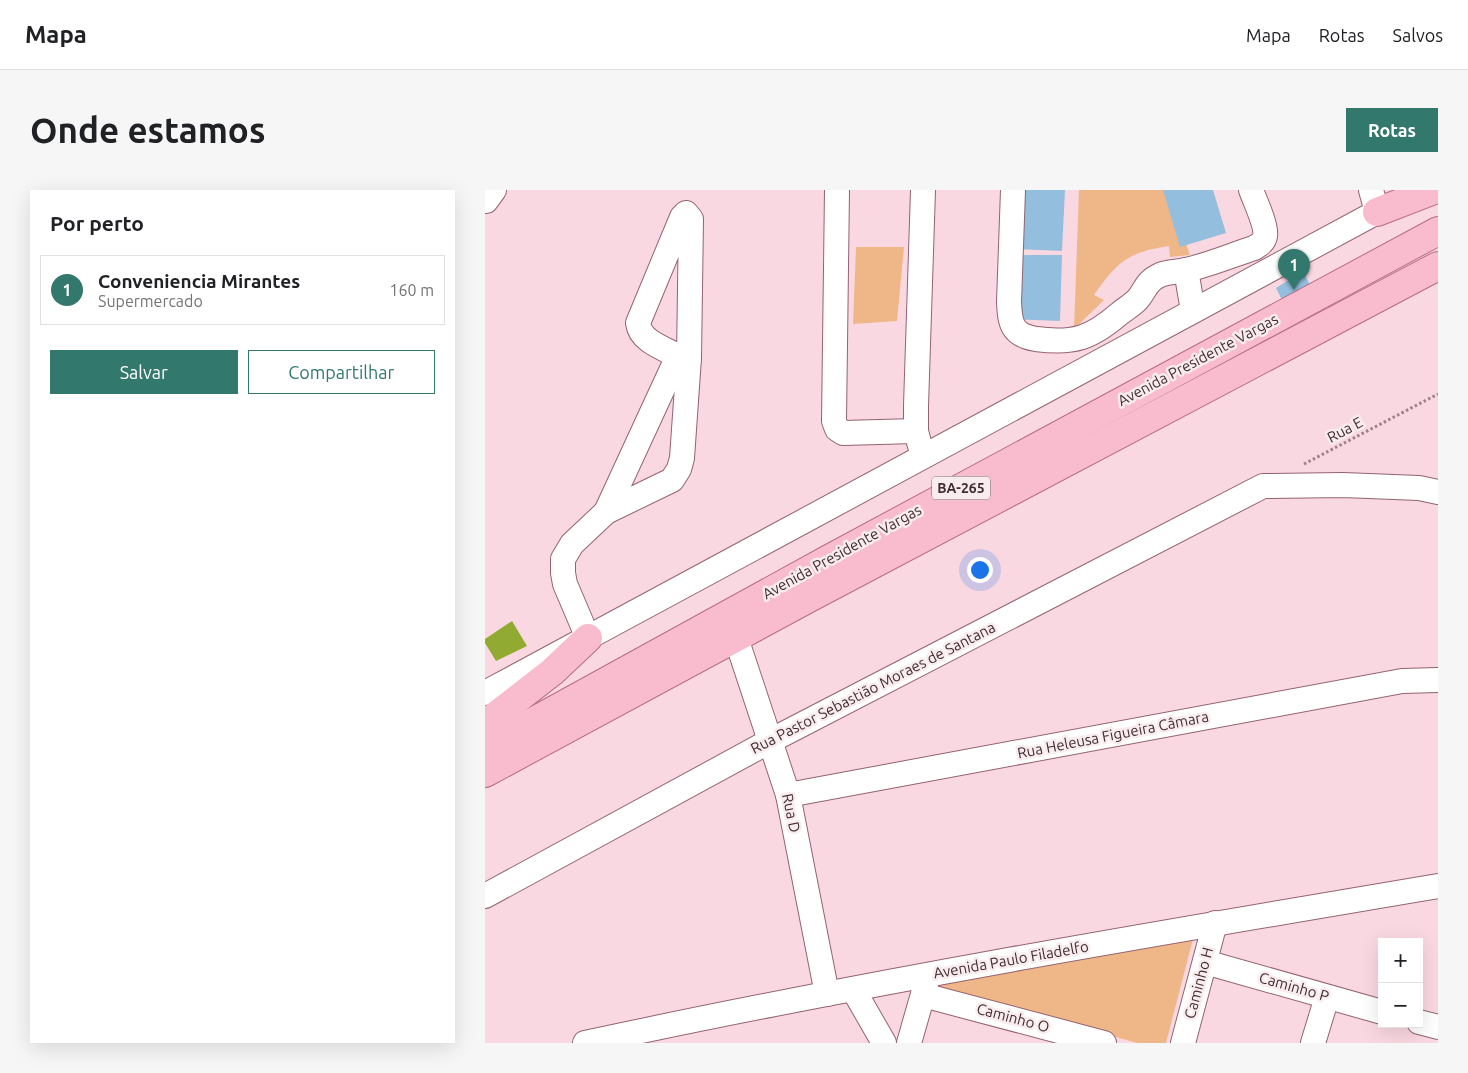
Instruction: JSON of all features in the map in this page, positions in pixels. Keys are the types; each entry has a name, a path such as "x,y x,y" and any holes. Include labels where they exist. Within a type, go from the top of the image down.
{"main road":[{"path":"1374,201 1434,190"},
{"name":"Avenida Presidente Vargas","path":"485,748 837,554 1438,231"},
{"name":"Avenida Presidente Vargas","path":"485,773 1438,266"},
{"path":"1381,296 1438,280"},
{"path":"485,724 551,672 588,638"}],"street":[{"path":"837,190 833,421 837,429 843,433 916,431"},
{"path":"923,190 916,431 924,458"},
{"path":"1013,190 1010,320 1017,332 1025,337 1049,341 1076,340 1090,336 1103,328 1138,299 1143,289 1151,280 1170,272 1186,270 1254,248 1262,243 1265,237 1265,230 1251,190"},
{"path":"485,693 924,458 1193,311 1374,201"},
{"path":"588,638 565,584 563,559 571,544 606,512 672,480 679,469 682,458 683,357 691,219 686,214 681,217 638,323 639,330 644,337 683,357"},
{"path":"1186,270 1193,311"},
{"path":"1138,299 1160,329"},
{"path":"606,512 683,357"},
{"name":"Rua Pastor Sebastião Moraes de Santana","path":"485,896 770,741 1263,486 1343,485 1409,488 1438,492"},
{"name":"Rua D","path":"736,638 788,795 827,994"},
{"name":"Rua Heleusa Figueira Câmara","path":"788,795 1402,681 1438,680"},
{"name":"Avenida Paulo Filadelfo","path":"585,1043 642,1039 853,989 925,985 1215,923 1438,886"},
{"name":"Caminho H","path":"1183,1043 1215,923"},
{"name":"Caminho P","path":"1205,962 1378,1011"},
{"path":"909,1043 925,985"},
{"name":"Caminho O","path":"925,985 1056,1036 1104,1043"},
{"path":"853,989 884,1043"},
{"path":"1313,1043 1327,997"},
{"path":"1423,1023 1438,1027"}],"path":[{"name":"Rua E","path":"1298,467 1438,394"}],"shaded area":[{"path":"1079,190 1167,190 1190,255 1170,257 1169,246 1133,255 1125,260 1110,274 1094,295 1104,300 1074,329"},
{"path":"856,247 904,247 897,321 853,324"},
{"path":"512,621 527,646 496,661 485,643 485,639"},
{"path":"1193,939 1166,1043 1137,1043 934,985"}],"building":[{"path":"1017,190 1065,190 1062,251 1016,249"},
{"path":"1163,190 1213,190 1226,233 1180,247"},
{"path":"1015,255 1062,255 1060,321 1013,319"},
{"path":"1303,271 1313,291 1285,306 1276,288"}],"place":[{"name":"Conveniencia Mirantes","path":"1294,290"}]}
